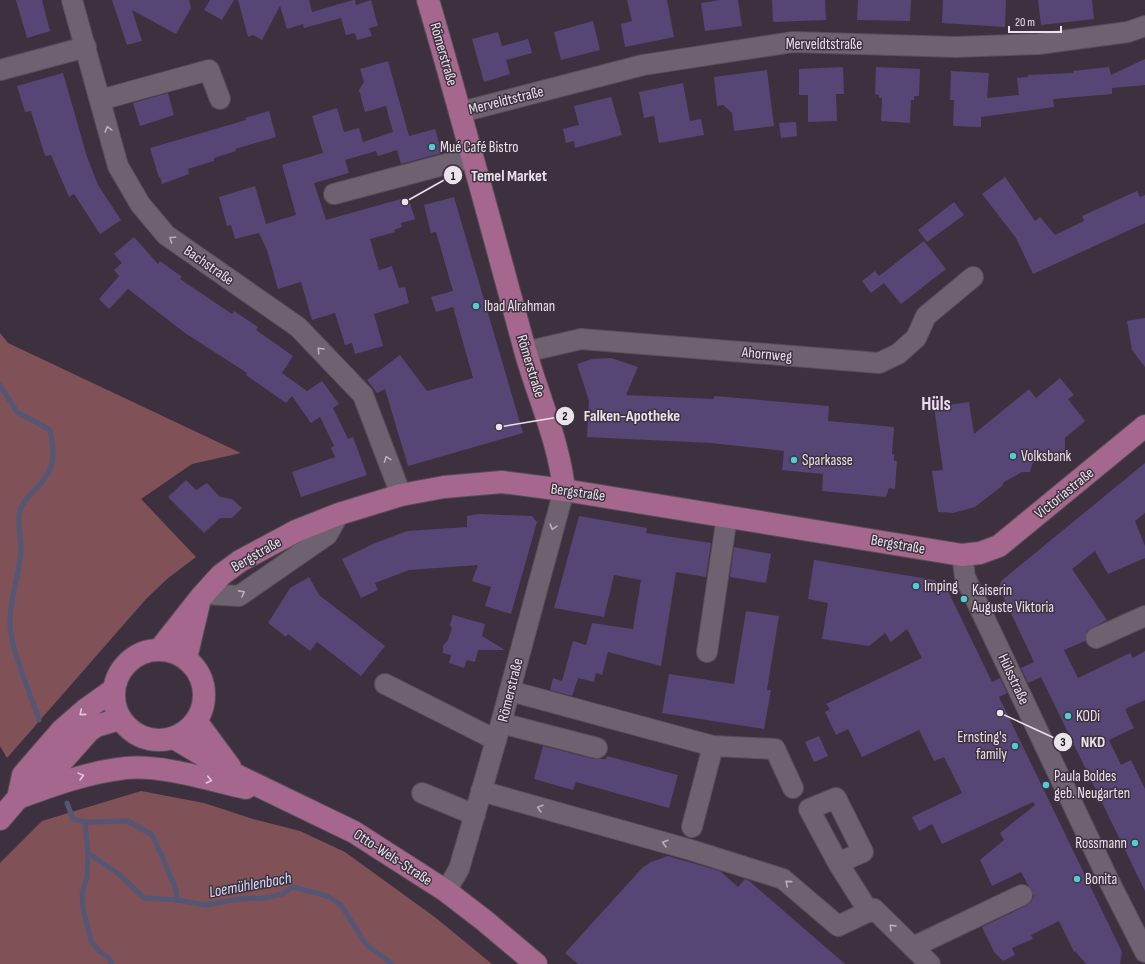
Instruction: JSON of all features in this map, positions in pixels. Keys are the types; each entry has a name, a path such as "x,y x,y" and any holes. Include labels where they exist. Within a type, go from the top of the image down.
{"main road":[{"name":"Römerstraße","path":"428,0 461,112 525,352 556,446 564,490"},
{"name":"Victoriastraße","path":"971,554 998,546 1145,426"},
{"name":"Bergstraße","path":"160,649 202,595 221,575 240,561 296,531 340,514 401,495 444,487 502,482 564,490 971,554"},
{"name":"Bergstraße","path":"186,658 202,595"},
{"path":"160,649 174,651 186,658 198,671 204,688 203,705 196,721 182,734 174,738 159,740 144,738 130,730 120,719 114,705 113,690 116,677 124,665 134,656 146,651 160,649"},
{"path":"18,798 23,775 62,730 113,690"},
{"path":"0,819 18,798 48,777 89,731 96,726 120,719"},
{"name":"Otto-Wels-Straße","path":"196,721 236,775"},
{"name":"Otto-Wels-Straße","path":"174,738 236,775 354,832 446,891 485,920 536,964"},
{"path":"18,798 85,775 127,768 164,770 275,794"}],"street":[{"name":"Bachstraße","path":"72,0 118,166 140,204 166,235 298,327 363,395 401,495"},
{"name":"Merveldtstraße","path":"461,112 643,65 793,42 956,47 1040,44 1128,32 1145,26"},
{"path":"0,70 86,47"},
{"path":"100,100 209,70 220,99"},
{"path":"334,194 473,157"},
{"name":"Ahornweg","path":"525,352 582,339 879,363 898,354 912,342 916,338 926,316 973,277"},
{"name":"Römerstraße","path":"446,891 459,869 475,815 564,490"},
{"path":"707,652 727,516"},
{"name":"Hülsstraße","path":"971,554 965,577 1108,879 1145,952"},
{"path":"1096,638 1145,616"},
{"path":"385,684 499,731 598,748"},
{"path":"510,691 713,746 775,749 793,788"},
{"path":"692,827 713,746"},
{"path":"482,791 691,850 783,879 838,926 874,909 930,964"},
{"path":"422,793 475,815"},
{"path":"838,863 869,912"},
{"path":"912,947 1022,895"}],"shaded area":[{"path":"0,333 8,343 241,453 192,464 141,499 196,557 167,579 146,599 7,758 0,746"},
{"path":"141,791 204,803 253,819 300,831 345,852 436,918 492,964 0,964 0,863 42,821"}],"building":[{"path":"16,0 42,0 50,31 27,38"},
{"path":"112,0 189,0 191,8 176,34 132,10 142,41 127,45"},
{"path":"210,0 234,0 222,20 204,10"},
{"path":"238,0 309,0 312,12 353,0 355,0 356,5 371,0 378,26 369,28 372,36 357,40 355,33 346,35 341,18 304,28 303,24 287,29 280,6 262,40 253,35 248,37"},
{"path":"627,0 667,0 674,37 625,47 621,24 632,21"},
{"path":"721,0 738,0 742,26 705,31 701,3"},
{"path":"772,0 825,0 826,20 773,22"},
{"path":"858,0 911,0 910,21 857,20"},
{"path":"943,0 1006,0 1005,27 942,23"},
{"path":"1038,0 1092,0 1094,19 1041,25"},
{"path":"593,21 600,50 561,60 554,32"},
{"path":"498,32 502,46 528,39 532,53 506,60 510,74 484,82 472,39"},
{"path":"1145,59 1145,85 1112,88 1112,94 1053,99 1054,107 981,117 981,127 953,126 954,100 950,100 951,71 989,73 987,98 1019,95 1017,78 1028,77 1028,75 1073,73 1073,71 1109,67 1111,75"},
{"path":"388,61 409,136 435,129 442,153 401,164 397,150 378,156 376,151 345,160 349,173 314,183 326,220 408,197 415,219 401,223 402,227 394,230 395,232 370,239 379,270 392,266 399,288 405,287 409,303 374,314 383,346 355,354 352,343 345,345 335,313 312,320 301,282 278,289 267,250 259,233 235,239 231,225 227,226 219,197 255,186 266,224 296,215 282,165 323,153 312,116 337,108 344,132 359,128 363,142 393,132 386,106 365,112 359,90 364,82 360,69"},
{"path":"843,67 844,94 836,94 837,121 808,122 808,95 799,95 799,69"},
{"path":"876,67 920,69 919,96 914,96 914,100 911,100 910,123 881,121 882,98 879,98 879,95 875,94"},
{"path":"767,70 774,126 734,131 732,113 723,105 717,106 714,77"},
{"path":"63,73 87,157 98,185 121,220 100,234 74,194 69,197 51,155 45,156 31,111 25,112 17,86"},
{"path":"683,83 690,121 701,119 704,135 659,143 654,116 644,118 639,92"},
{"path":"168,93 174,115 140,126 133,103"},
{"path":"611,97 622,135 575,148 574,141 566,143 563,129 579,125 574,106"},
{"path":"269,111 276,137 235,149 236,151 214,158 214,161 188,169 189,174 162,184 150,148 246,120 245,118"},
{"path":"796,122 797,136 781,138 779,123"},
{"path":"1005,177 1035,221 1040,217 1055,235 1084,221 1082,216 1137,191 1140,197 1145,195 1145,223 1033,274 1016,238 982,194"},
{"path":"454,197 523,433 408,466 385,389 377,393 367,380 400,355 427,391 473,378 453,307 436,312 431,297 453,291 436,232 431,233 424,205"},
{"path":"954,202 964,215 927,242 918,230"},
{"path":"134,237 158,264 160,261 182,277 180,279 232,314 234,311 258,327 256,330 293,356 282,373 307,391 322,381 339,404 333,408 348,439 353,437 367,475 301,497 292,472 335,457 331,448 334,446 320,417 311,423 292,396 286,403 246,375 247,373 185,333 128,289 109,309 99,299 119,276 114,270 122,263 114,254"},
{"path":"924,241 946,269 901,304 884,283 871,293 862,281 875,271 879,276"},
{"path":"1145,318 1145,367 1132,350 1127,321"},
{"path":"611,358 638,367 626,395 714,399 714,396 829,406 828,421 894,427 892,454 894,454 894,461 897,461 895,489 889,488 886,497 822,491 823,474 782,470 784,451 711,443 587,437 589,401 577,364 592,359"},
{"path":"1060,378 1074,395 1068,399 1085,421 1065,438 1065,448 1062,459 1041,457 1032,464 1030,472 1022,472 1004,482 1002,486 975,507 953,513 938,512 932,471 943,470 934,407 969,402 974,434 1029,389 1036,398"},
{"path":"1145,463 1145,513 1135,521 1145,546 1145,558 1108,574 1095,551 1072,569 1107,620 1087,631 1085,641 1064,650 1078,678 1130,653 1133,658 1145,651 1145,700 1125,709 1134,728 1109,740 1121,765 1131,760 1145,789 1145,891 1041,677 1028,683 1021,668 1034,662 999,588 1001,581"},
{"path":"186,480 196,490 207,483 220,497 232,499 242,508 232,518 220,518 204,533 168,497"},
{"path":"479,514 532,516 537,522 511,614 485,606 491,587 472,581 478,565 409,570 375,583 378,590 361,598 342,559 373,544 407,531 467,527 467,516"},
{"path":"579,516 647,528 646,533 711,543 706,577 676,572 661,666 608,652 602,675 596,673 594,682 578,678 572,696 550,690 553,678 562,681 573,641 586,645 592,623 633,629 641,580 614,575 604,617 554,608"},
{"path":"734,547 771,554 766,583 730,577"},
{"path":"814,560 934,580 946,587 992,682 1000,678 1007,693 999,697 1122,952 1120,964 1086,964 1075,951 1074,952 1059,921 1031,935 1033,939 1012,948 1015,955 1003,961 994,952 982,927 1027,905 1031,902 1034,896 1021,872 992,886 980,860 1004,840 1000,833 1035,805 1033,802 942,844 932,824 919,831 912,817 962,793 944,757 934,761 919,730 862,757 848,729 836,735 825,712 830,709 826,704 922,658 907,629 891,642 885,633 869,646 822,639 828,603 808,599"},
{"path":"309,577 319,595 385,646 361,676 317,642 310,651 288,634 286,637 268,623 290,588"},
{"path":"746,611 779,616 767,690 771,690 764,729 662,713 669,674 734,684"},
{"path":"453,615 485,624 482,636 505,650 478,650 475,662 467,660 464,668 449,663 451,655 443,653 443,646 448,640 452,628 450,625"},
{"path":"819,736 828,756 814,762 805,742"},
{"path":"543,746 594,759 606,759 607,756 678,775 669,808 576,782 573,790 534,779"},
{"path":"668,856 720,871 738,887 745,879 748,880 845,964 578,964 565,953 643,867 651,862"}],"waterway":[{"name":"Loemühlenbach","path":"0,385 17,412 50,430 53,448 50,470 20,510 19,520 21,552 10,612 13,644 39,720"},
{"name":"Loemühlenbach","path":"67,803 73,819 85,822 128,821 152,835 176,890 177,900 206,905 240,899 265,898 282,894 293,887 327,896 341,905 366,944 392,964"},
{"name":"Loemühlenbach","path":"85,822 88,853 120,875 144,898 177,900"},
{"path":"88,853 87,877 82,894 83,908 91,941 100,952 109,958 112,964"}],"place":[{"name":"Mué Café Bistro","path":"432,147"},
{"name":"Temel Market","path":"405,202"},
{"name":"Ibad Alrahman","path":"476,306"},
{"name":"Falken-Apotheke","path":"499,427"},
{"name":"Volksbank","path":"1013,456"},
{"name":"Sparkasse","path":"794,460"},
{"name":"Imping","path":"916,586"},
{"name":"Kaiserin Auguste Viktoria","path":"964,599"},
{"name":"NKD","path":"1000,713"},
{"name":"KODi","path":"1068,716"},
{"name":"Ernsting's family","path":"1015,746"},
{"name":"Paula Boldes geb. Neugarten","path":"1046,785"},
{"name":"Rossmann","path":"1135,843"},
{"name":"Bonita","path":"1077,879"}],"district":[{"name":"Hüls","path":"936,403"}]}
